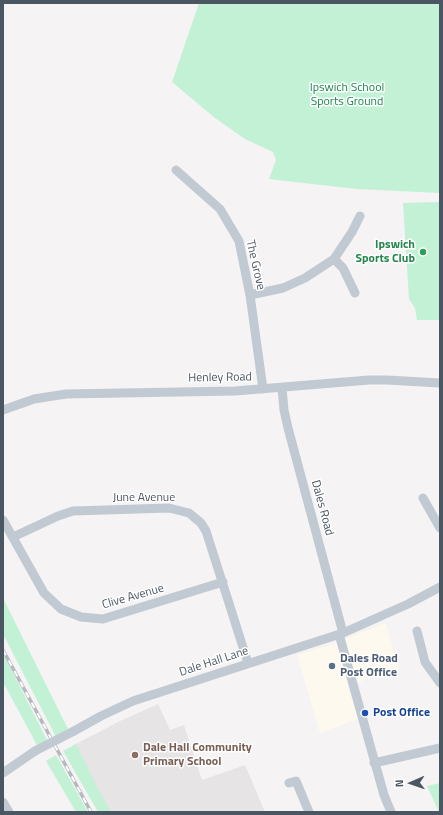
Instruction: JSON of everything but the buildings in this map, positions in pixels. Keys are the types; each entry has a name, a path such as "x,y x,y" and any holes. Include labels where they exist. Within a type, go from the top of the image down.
{"street":[{"name":"The Grove","path":"176,170 220,209 239,241 250,295 263,389"},
{"path":"250,295 287,286 320,269 334,259 360,216"},
{"path":"334,259 343,268 355,293"},
{"name":"Henley Road","path":"3,410 34,399 66,394 235,391 369,380 440,383"},
{"name":"Dales Road","path":"282,388 284,410 288,428 374,763 384,796 392,812"},
{"path":"423,498 440,528"},
{"name":"June Avenue","path":"13,537 58,516 73,511 157,508 178,509 189,513 206,531 248,663"},
{"name":"Clive Avenue","path":"3,520 44,593 61,609 81,618 103,619 222,582"},
{"name":"Dale Hall Lane","path":"3,773 35,751 133,701 341,634 408,604 440,587"},
{"path":"417,631 425,662 440,683"},
{"path":"374,763 440,748"},
{"path":"289,783 296,781 309,812"},
{"path":"3,802 9,812"}],"shaded area":[{"path":"386,623 398,668 348,686 358,719 320,733 297,655 327,646"},
{"name":"Dale Hall Community Primary School","path":"158,704 170,730 184,725 202,780 245,765 265,812 107,812 72,746 120,721"}],"green space":[{"name":"Ipswich School Sports Ground","path":"199,3 440,3 440,193 356,189 269,179 276,160 273,152 245,139 215,118 172,82"},
{"name":"Ipswich Sports Club","path":"440,202 440,320 417,320 415,308 409,299 403,203"},
{"path":"3,598 69,731 56,737 3,634"},
{"path":"3,653 48,742 38,747 3,682"},
{"path":"76,744 111,812 98,812 63,751"},
{"path":"56,755 88,812 76,812 46,761"},
{"path":"440,783 440,812 439,812 427,786"}],"railway":[{"path":"3,650 91,812"}],"place":[{"name":"Ipswich Sports Club","path":"423,252"},
{"name":"Dales Road Post Office","path":"332,666"},
{"name":"Post Office","path":"365,713"},
{"name":"Dale Hall Community Primary School","path":"135,755"}]}
